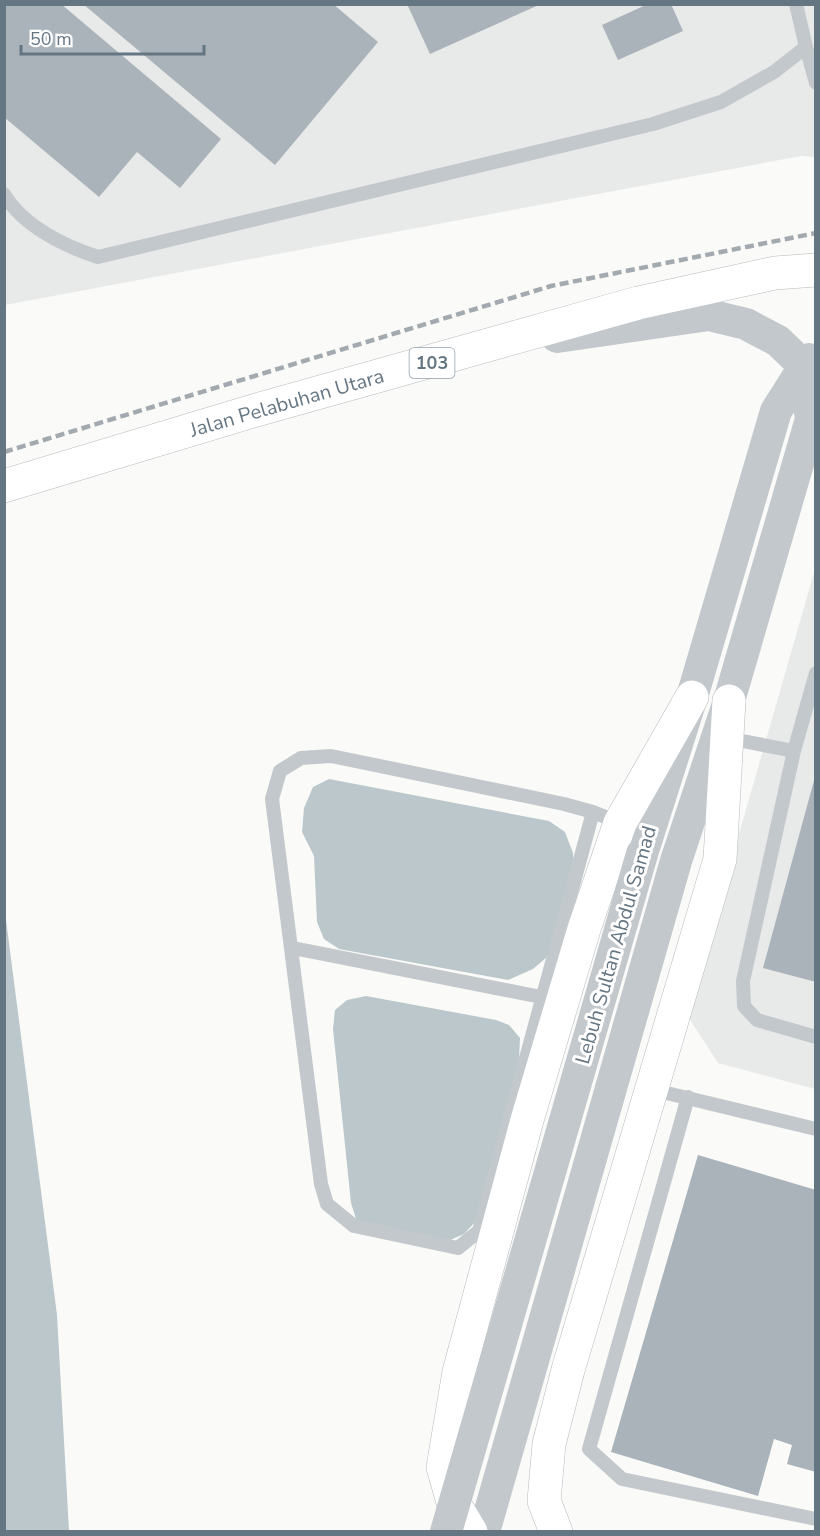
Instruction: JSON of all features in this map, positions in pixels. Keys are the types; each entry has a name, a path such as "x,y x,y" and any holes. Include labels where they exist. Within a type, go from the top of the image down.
{"main road":[{"name":"Jalan Pelabuhan Utara","path":"4,486 253,411 638,303 775,273 816,270"},
{"path":"471,1532 453,1502 443,1467 459,1372 531,1108 584,929 607,817 692,697"},
{"path":"556,1532 544,1501 549,1444 650,1089 720,860 729,701"}],"street":[{"path":"491,346 709,315 746,324 812,361"},
{"name":"Lebuh Sultan Abdul Samad","path":"446,1532 642,854 692,697 776,411 812,361"},
{"name":"Lebuh Sultan Abdul Samad","path":"484,1532 676,861 729,701 811,419 812,361"}],"lane":[{"path":"796,4 816,83"},
{"path":"4,194 13,209 68,248 98,257 653,123 721,102 774,72 806,47"},
{"path":"816,673 794,751 743,981 744,1006 757,1020 816,1037"},
{"path":"727,738 794,751"},
{"path":"331,756 607,817 541,997 479,1231 458,1248 435,1245 354,1226 327,1204 312,1125 293,948 272,799 280,771 301,758 331,756"},
{"path":"293,948 541,997"},
{"path":"650,1089 816,1128"},
{"path":"688,1097 589,1449 622,1479 816,1519"}],"shaded area":[{"path":"5,5 815,5 815,157 801,156 5,305"},
{"path":"815,569 815,1089 718,1063 687,1015"},
{"path":"329,779 549,821 565,832 573,853 573,874 547,957 533,969 508,980 339,949 324,939 317,922 314,856 302,832 304,808 313,787"},
{"path":"5,912 57,1315 69,1531 5,1531"},
{"path":"366,996 496,1020 509,1025 520,1038 519,1059 476,1221 464,1234 448,1241 366,1227 356,1219 351,1203 333,1029 335,1010 347,1000"}],"building":[{"path":"4,4 61,4 221,139 180,188 137,152 99,197 4,117"},
{"path":"83,4 333,4 378,42 275,165"},
{"path":"407,4 541,4 430,54"},
{"path":"648,4 671,4 683,31 618,60 602,25"},
{"path":"816,773 816,982 763,968"},
{"path":"698,1155 816,1190 816,1472 787,1464 792,1445 774,1439 758,1496 611,1452"}],"railway":[{"path":"4,452 551,286 816,233"}]}
